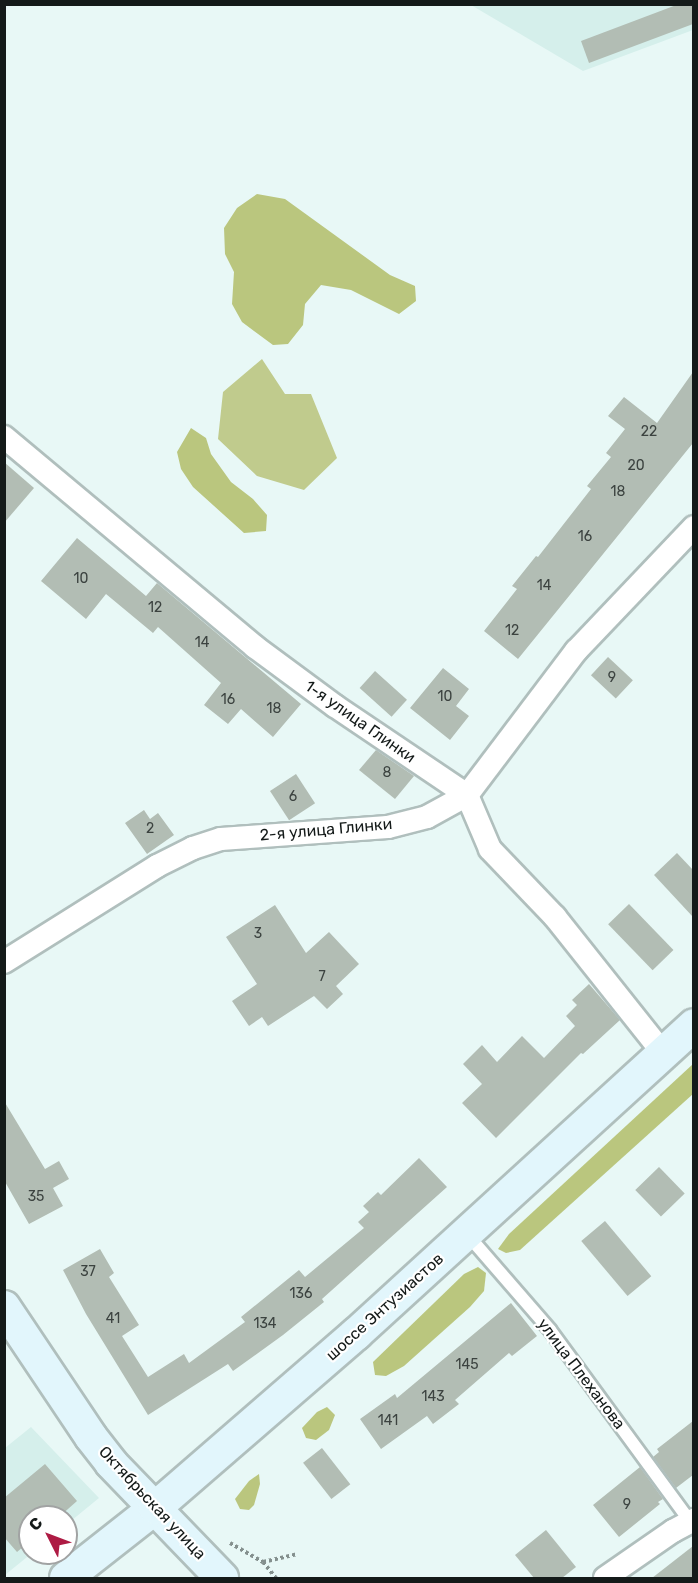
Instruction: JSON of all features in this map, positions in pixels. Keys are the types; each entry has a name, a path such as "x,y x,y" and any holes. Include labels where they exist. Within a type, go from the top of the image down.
{"main road":[{"name":"шоссе Энтузиастов","path":"66,1578 155,1508 356,1334 693,1025"},
{"name":"Октябрьская улица","path":"4,1307 111,1463 222,1578"}],"street":[{"name":"1-я улица Глинки","path":"4,437 255,647 335,706 467,795"},
{"name":"2-я улица Глинки","path":"4,962 156,866 193,848 221,839 388,827 427,817 467,795 576,651 693,527"},
{"path":"467,795 490,849 555,917 663,1053"},
{"name":"улица Плеханова","path":"605,1578 692,1521"}],"lane":[{"name":"улица Плеханова","path":"466,1233 550,1330 692,1521"}],"path":[{"path":"223,1540 263,1562 276,1578"},
{"path":"263,1562 297,1554"}],"shaded area":[{"path":"471,5 693,5 693,30 583,71"},
{"path":"31,1427 99,1498 78,1515 78,1505 18,1505 18,1564 5,1575 5,1448"}],"green space":[{"path":"257,194 285,199 390,275 415,286 416,301 399,314 351,290 321,285 305,304 303,325 288,344 273,345 242,322 232,304 234,272 225,254 224,228 237,208"},
{"path":"262,359 285,394 311,394 337,458 304,490 257,476 218,439 223,392"},
{"path":"191,428 206,438 211,454 231,482 253,499 267,515 266,531 244,533 193,487 181,469 177,452"},
{"path":"693,1064 693,1094 520,1250 506,1253 498,1249 509,1234"},
{"path":"478,1267 486,1273 484,1291 470,1307 404,1366 386,1376 375,1375 373,1362 464,1274"},
{"path":"327,1407 335,1415 329,1430 316,1440 306,1438 302,1428 317,1412"},
{"path":"259,1474 260,1484 254,1505 249,1510 240,1509 235,1499 249,1481"}],"building":[{"path":"679,4 693,4 693,24 589,63 581,41"},
{"path":"693,372 693,443 518,659 484,631 517,589 512,586 536,556 538,557 591,489 587,486 611,457 606,453 625,429 608,416 624,397 657,423"},
{"path":"4,462 34,488 4,523"},
{"path":"77,538 146,596 157,583 301,704 273,737 241,709 228,724 204,705 221,683 158,627 153,633 106,594 86,619 41,581"},
{"path":"608,657 633,680 616,698 591,675"},
{"path":"443,668 469,689 456,706 469,716 450,740 410,708"},
{"path":"375,671 407,700 392,717 360,688"},
{"path":"376,750 414,776 395,799 359,770"},
{"path":"296,774 315,803 289,820 270,791"},
{"path":"144,810 150,819 158,813 174,835 147,854 125,823"},
{"path":"677,853 693,870 693,917 654,875"},
{"path":"629,904 673,950 653,970 608,924"},
{"path":"275,905 306,953 329,932 359,964 336,986 343,994 327,1009 314,996 268,1026 262,1017 249,1026 232,1001 257,984 226,937"},
{"path":"589,984 620,1020 583,1054 581,1053 496,1138 462,1103 482,1084 463,1064 482,1045 497,1062 522,1036 544,1058 575,1026 566,1016 577,1005 572,1000"},
{"path":"4,1101 45,1169 59,1161 69,1179 53,1188 63,1206 29,1224 4,1180"},
{"path":"419,1158 447,1187 322,1299 324,1302 283,1335 233,1371 228,1364 148,1415 86,1314 63,1270 100,1249 114,1273 109,1277 139,1325 122,1336 148,1377 184,1354 189,1363 245,1322 241,1317 299,1270 305,1277 364,1228 358,1222 369,1212 363,1206 378,1192 381,1195"},
{"path":"659,1167 685,1194 661,1217 635,1190"},
{"path":"605,1221 651,1276 628,1296 581,1241"},
{"path":"511,1303 537,1336 512,1356 509,1353 455,1400 459,1404 433,1424 427,1416 381,1449 360,1419 395,1394 397,1398"},
{"path":"693,1421 693,1475 676,1488 653,1457 659,1452 657,1449"},
{"path":"322,1448 350,1484 331,1499 303,1463"},
{"path":"45,1464 77,1501 72,1505 18,1505 17,1552 4,1537 4,1498"},
{"path":"640,1467 663,1499 658,1502 660,1504 619,1537 593,1505"},
{"path":"546,1530 576,1567 562,1578 534,1578 515,1555"},
{"path":"693,1546 693,1578 652,1578"}]}
